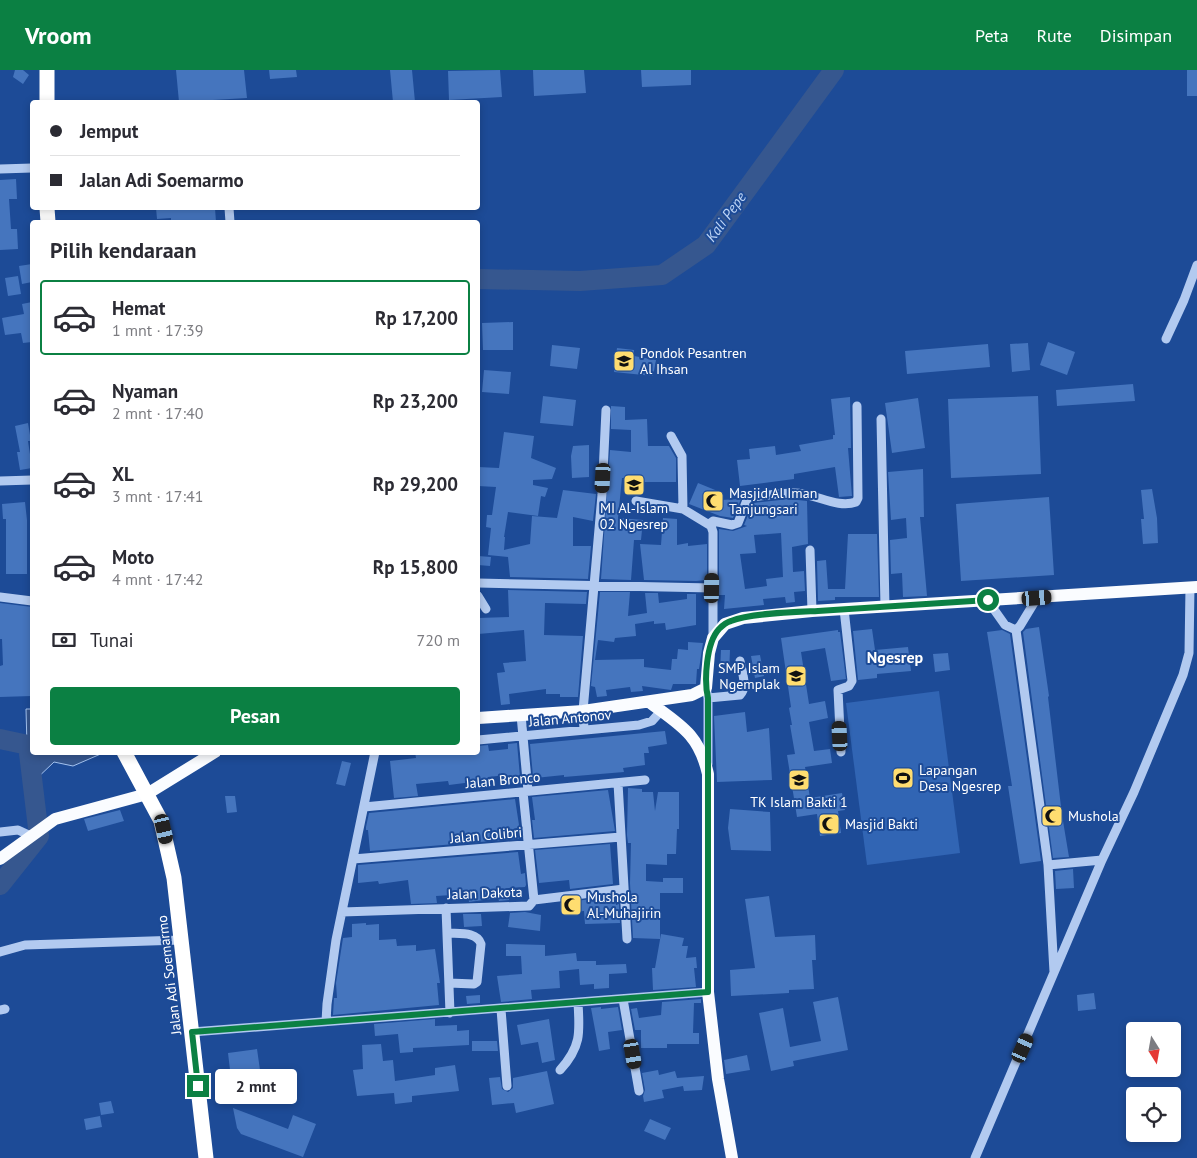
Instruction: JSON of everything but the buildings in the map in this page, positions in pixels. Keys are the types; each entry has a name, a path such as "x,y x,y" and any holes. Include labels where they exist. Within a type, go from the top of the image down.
{"highway":[{"path":"47,70 47,100"},
{"name":"Jalan Adi Soemarmo","path":"126,755 157,812 164,829 174,878 206,1158"}],"main road":[{"path":"480,718 583,711 707,693 709,653 713,638 719,628 731,621 812,611 1194,587"},
{"path":"649,702 696,741 704,755 708,774 708,992 732,1158"},
{"path":"0,859 55,819 146,794 210,755"}],"street":[{"path":"0,169 30,168"},
{"path":"1166,339 1197,266"},
{"path":"709,524 713,521 732,524 738,522 746,500 750,497 793,493 811,495 843,505 856,502 858,498 857,406"},
{"path":"584,730 583,711 606,410"},
{"path":"881,419 885,607"},
{"path":"672,436 682,456 683,509"},
{"path":"0,481 30,480"},
{"path":"636,500 683,509 709,524 713,532 713,638"},
{"path":"810,550 812,611"},
{"path":"480,583 712,588"},
{"path":"975,1158 1183,675 1189,653 1194,587"},
{"path":"0,597 30,601"},
{"path":"1016,630 1037,598"},
{"path":"480,599 486,609"},
{"path":"988,600 1005,625 1016,630"},
{"path":"841,752 838,690 850,686 852,681 844,609"},
{"path":"1016,630 1048,865 1055,975"},
{"path":"708,774 707,693 740,695 743,692 744,686 740,662"},
{"name":"Jalan Antonov","path":"480,740 639,725 652,721 661,711"},
{"path":"521,715 534,900"},
{"path":"326,1022 326,1004 342,912 374,755"},
{"name":"Jalan Bronco","path":"364,807 645,780"},
{"path":"618,783 627,939"},
{"path":"0,832 18,830 33,834"},
{"name":"Jalan Colibri","path":"353,859 621,837"},
{"path":"1048,865 1102,860"},
{"name":"Jalan Dakota","path":"342,912 529,906 534,900 624,889"},
{"path":"446,908 450,1013"},
{"path":"447,933 475,936 480,939 481,944 477,982 474,984 449,983"},
{"path":"0,952 25,945 181,940"},
{"path":"192,1032 708,992"},
{"path":"624,999 639,1091"},
{"path":"560,1070 572,1057 576,1047 580,1028 578,1003"},
{"path":"501,1009 507,1086"}],"shaded area":[{"name":"Lapangan Desa Ngesrep","path":"939,691 960,853 867,865 846,703"},
{"path":"26,709 30,709 30,755 98,755 73,766 54,762 32,783 28,783"}],"waterway":[{"name":"Kali Pepe","path":"480,279 580,281 662,275 706,245 834,70"},
{"name":"Kali Pepe","path":"0,739 30,744"},
{"path":"0,885 39,836 28,745"}],"place":[{"name":"Pondok Pesantren Al Ihsan","path":"624,361"},
{"name":"MI Al-Islam 02 Ngesrep","path":"634,485"},
{"name":"Masjid Al Iman Tanjungsari","path":"713,501"},
{"name":"SMP Islam Ngemplak","path":"796,676"},
{"name":"Lapangan Desa Ngesrep","path":"903,778"},
{"name":"TK Islam Bakti 1","path":"799,780"},
{"name":"Mushola","path":"1052,816"},
{"name":"Masjid Bakti","path":"829,824"},
{"name":"Mushola Al-Muhajirin","path":"571,905"}],"district":[{"name":"Ngesrep","path":"895,657"}],"route":[{"path":"198,1086 192,1032 708,992 706,966 708,698 706,688 709,653 713,638 719,628 731,621 743,618 779,614 988,600"}]}
